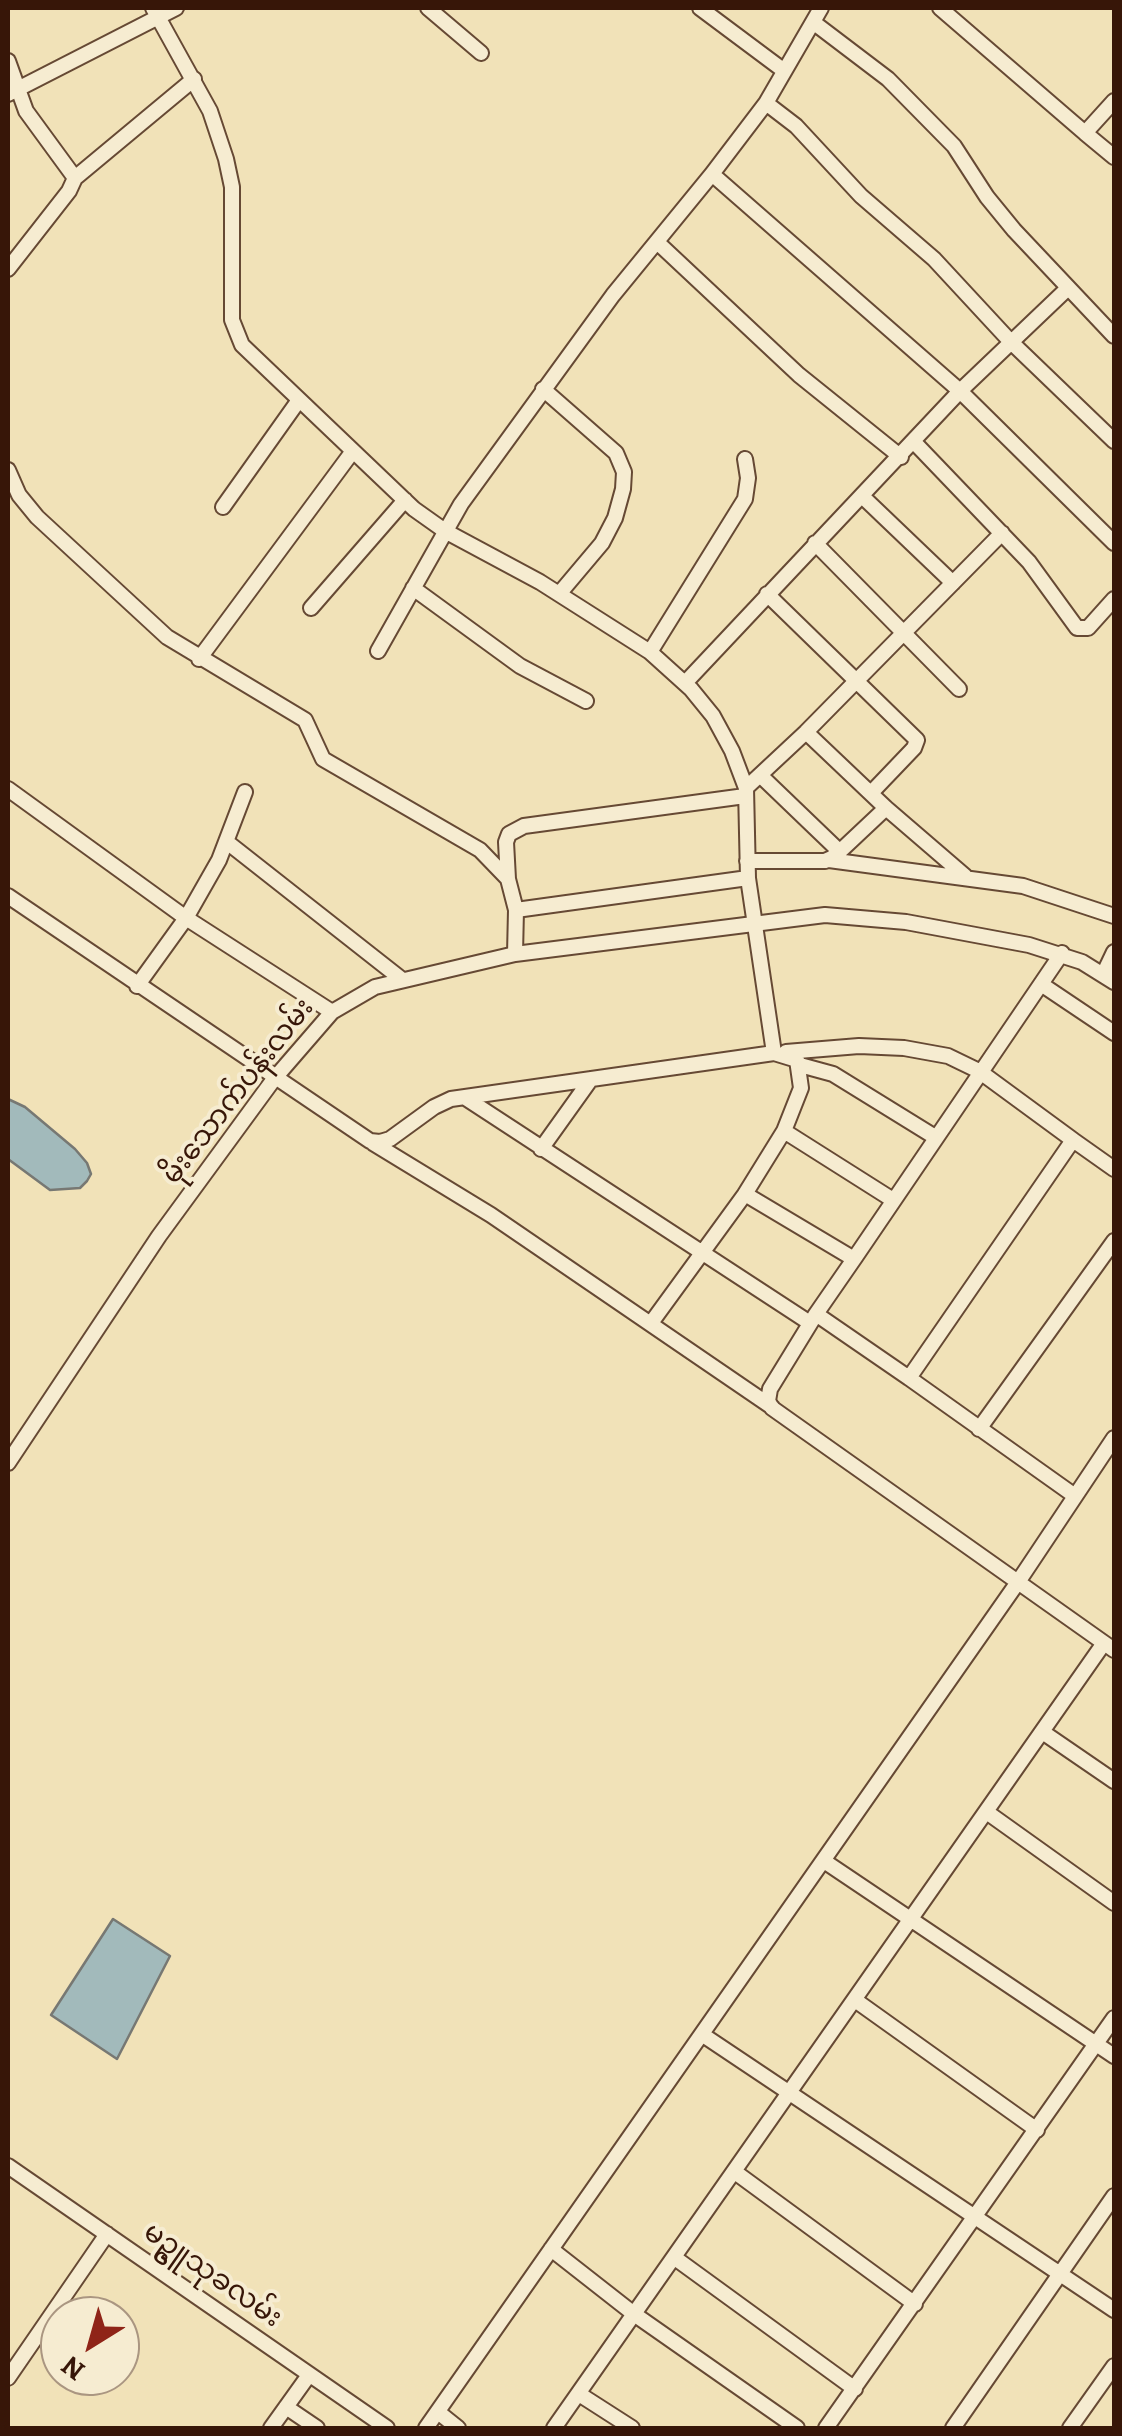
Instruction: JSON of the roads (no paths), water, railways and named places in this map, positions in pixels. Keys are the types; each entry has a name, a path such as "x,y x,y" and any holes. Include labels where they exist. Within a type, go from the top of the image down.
{"street":[{"path":"12,92 155,12 176,8"},
{"path":"428,8 481,53"},
{"path":"700,8 783,70"},
{"path":"378,651 445,531 612,295 766,102 821,8"},
{"path":"940,8 1114,157"},
{"path":"155,12 194,80 215,127 232,187 232,320 242,346 404,500 445,531 559,594 650,652 713,716 732,751 746,792 748,878 774,1053"},
{"path":"813,22 888,79 954,146 986,197 1114,336"},
{"path":"8,61 12,92 75,178"},
{"path":"8,269 75,178 194,80"},
{"path":"1085,133 1114,101"},
{"path":"766,102 796,126 861,196 934,260 1010,342 1114,441"},
{"path":"712,174 960,392 1114,542"},
{"path":"657,242 799,376 900,457"},
{"path":"685,684 960,392 1067,289"},
{"path":"544,389 616,452 624,472 615,518 602,543 559,594"},
{"path":"222,507 299,400"},
{"path":"914,442 1029,562 1077,628 1088,628 1114,599"},
{"path":"199,659 353,451"},
{"path":"650,652 745,500 745,459"},
{"path":"8,470 19,495 38,518 167,637 305,720 323,759 480,850 508,879"},
{"path":"862,496 953,584"},
{"path":"311,608 404,500"},
{"path":"515,954 516,910 508,879 506,842 509,834 524,826 746,792 1002,533"},
{"path":"815,543 959,688"},
{"path":"413,588 520,666 586,701"},
{"path":"766,594 917,740 872,793"},
{"path":"806,732 966,876"},
{"path":"762,776 836,847 832,858"},
{"path":"8,789 186,918 332,1012"},
{"path":"138,986 186,918 227,842 245,792"},
{"path":"832,858 886,808"},
{"path":"227,842 400,978"},
{"path":"747,861 832,858 966,876 1023,886 1114,916"},
{"path":"516,910 748,878"},
{"path":"8,896 274,1079 491,1215 651,1323 1109,1647 1044,1733 554,2428"},
{"name":"မိုးသောက်ပန်းလမ်း","path":"8,1463 159,1236 274,1079 332,1012 375,986 515,954 824,915 969,932 1062,954 1109,978"},
{"path":"1109,978 1114,952"},
{"path":"772,1408 768,1402 770,1388 813,1319 1062,954"},
{"path":"1041,984 1114,1034"},
{"path":"370,1141 390,1139 434,1107 464,1098 774,1053 859,1046 904,1048 948,1056 979,1071 1114,1169"},
{"path":"651,1323 746,1194 784,1131 801,1088 800,1066 794,1056 774,1053"},
{"path":"800,1066 833,1074 935,1137"},
{"path":"541,1149 591,1079"},
{"path":"464,1098 703,1253 909,1378 1075,1496"},
{"path":"784,1131 893,1200"},
{"path":"909,1378 1072,1140"},
{"path":"746,1194 854,1260"},
{"path":"979,1429 1114,1240"},
{"path":"426,2428 1018,1582 1114,1438"},
{"path":"1044,1733 1114,1781"},
{"path":"988,1813 1114,1903"},
{"path":"824,1861 1114,2056"},
{"path":"855,2000 1036,2130"},
{"path":"826,2428 1114,2018"},
{"path":"703,2035 1114,2310"},
{"name":"မဥ္ဇူသုခလမ်း","path":"9,2171 107,2234 387,2428"},
{"path":"735,2172 915,2304"},
{"path":"952,2428 1114,2196"},
{"path":"8,2378 107,2234"},
{"path":"550,2249 634,2314 798,2428"},
{"path":"674,2258 855,2389"},
{"path":"1070,2428 1114,2366"},
{"path":"272,2428 309,2375"},
{"path":"579,2394 632,2428"},
{"path":"286,2407 317,2428"},
{"path":"438,2412 458,2428"}],"water":[{"path":"8,1099 25,1107 87,1163 91,1174 80,1188 50,1190 8,1159"},
{"path":"113,1919 170,1956 117,2059 51,2015"}]}
